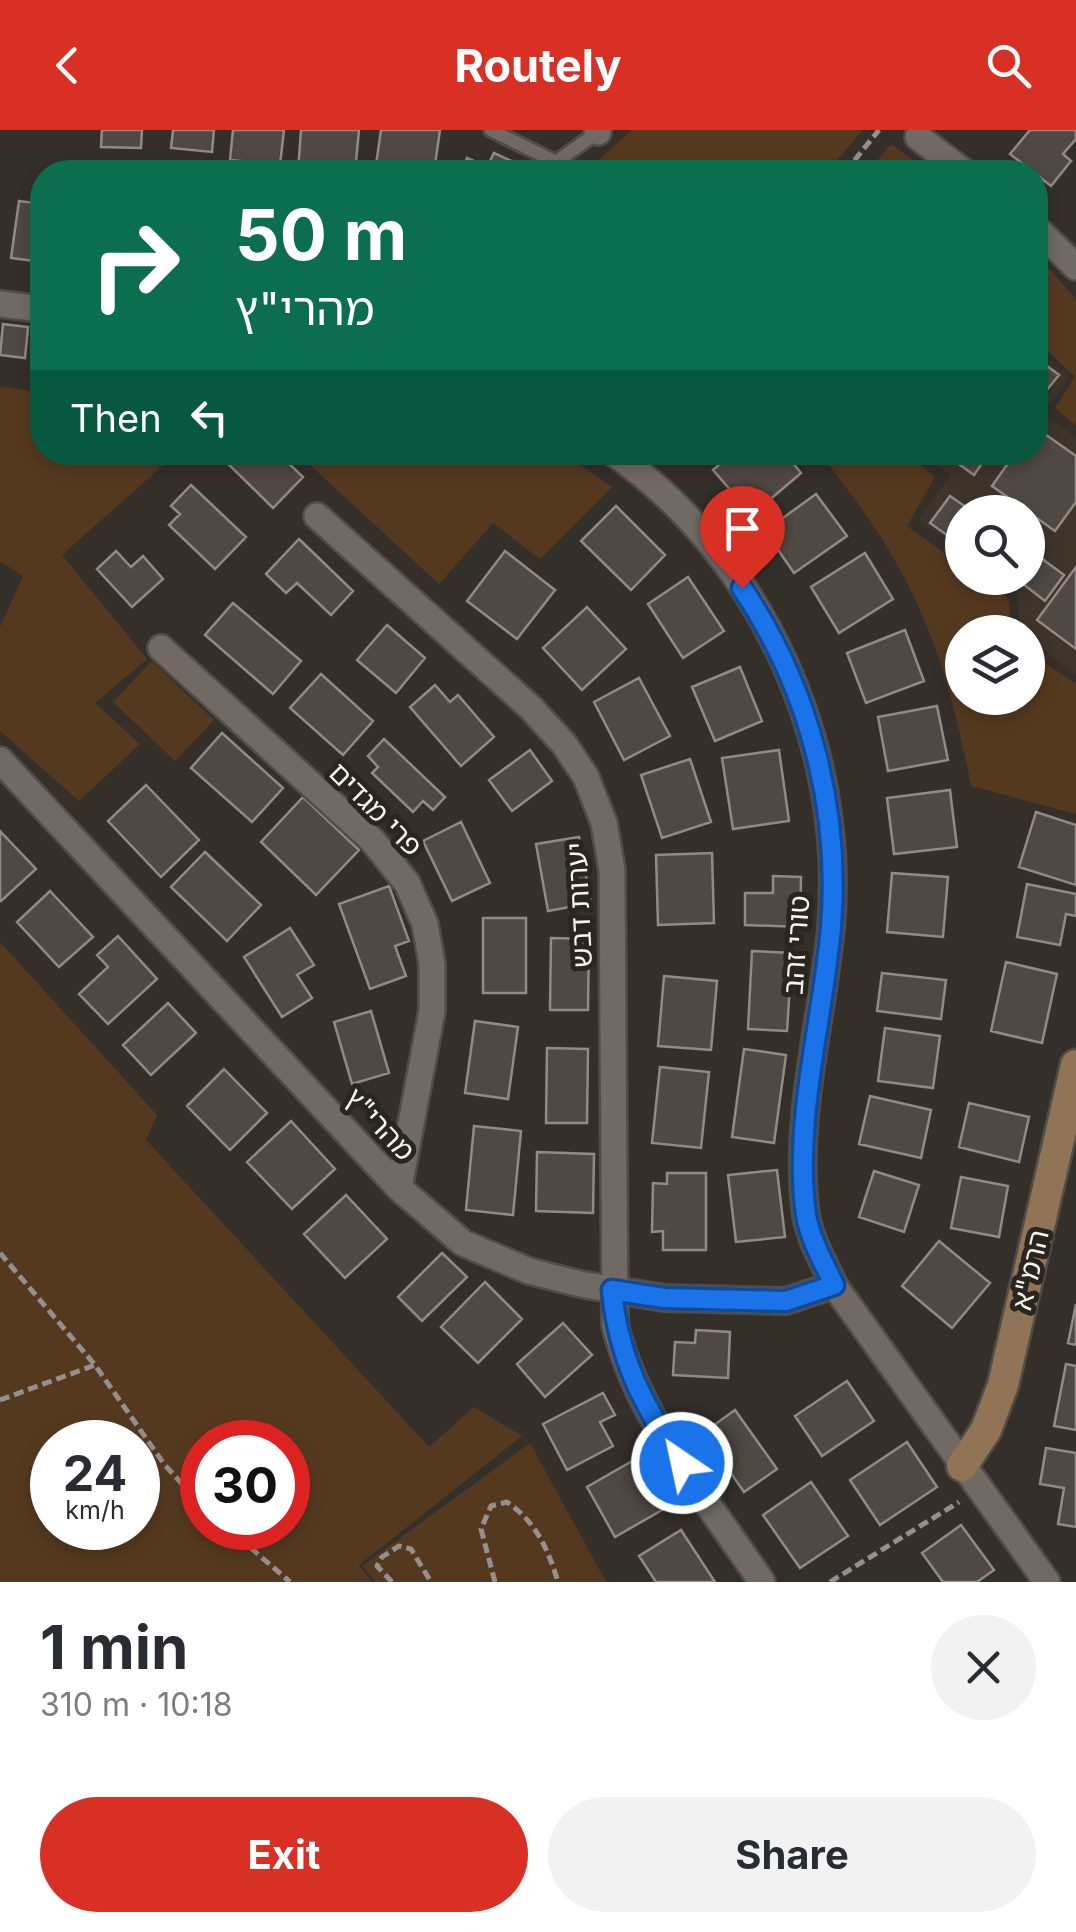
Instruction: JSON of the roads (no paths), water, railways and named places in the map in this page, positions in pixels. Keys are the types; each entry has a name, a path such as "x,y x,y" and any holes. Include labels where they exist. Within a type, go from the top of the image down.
{"street":[{"path":"918,137 948,160"},
{"path":"1048,240 1076,266"},
{"path":"0,304 30,308"},
{"name":"טורי זהב","path":"627,465 685,514 727,566 784,660 806,712 829,828 831,924 806,1134 806,1217 834,1285 1047,1582"},
{"name":"יערות דבש","path":"317,516 530,708 564,744 586,778 604,823 612,870 612,1290 624,1362 644,1405 762,1582"},
{"name":"פרי מגדים","path":"161,648 372,840 406,883 425,924 432,964 432,1011 399,1188"},
{"name":"מהרי\"ץ","path":"0,760 433,1221 493,1258 612,1290 664,1298 786,1301 834,1285"},
{"name":"הרמ\"א","path":"970,1478 1004,1384 1076,1065"}],"lane":[{"path":"491,130 552,160"},
{"path":"559,160 597,131"}]}
